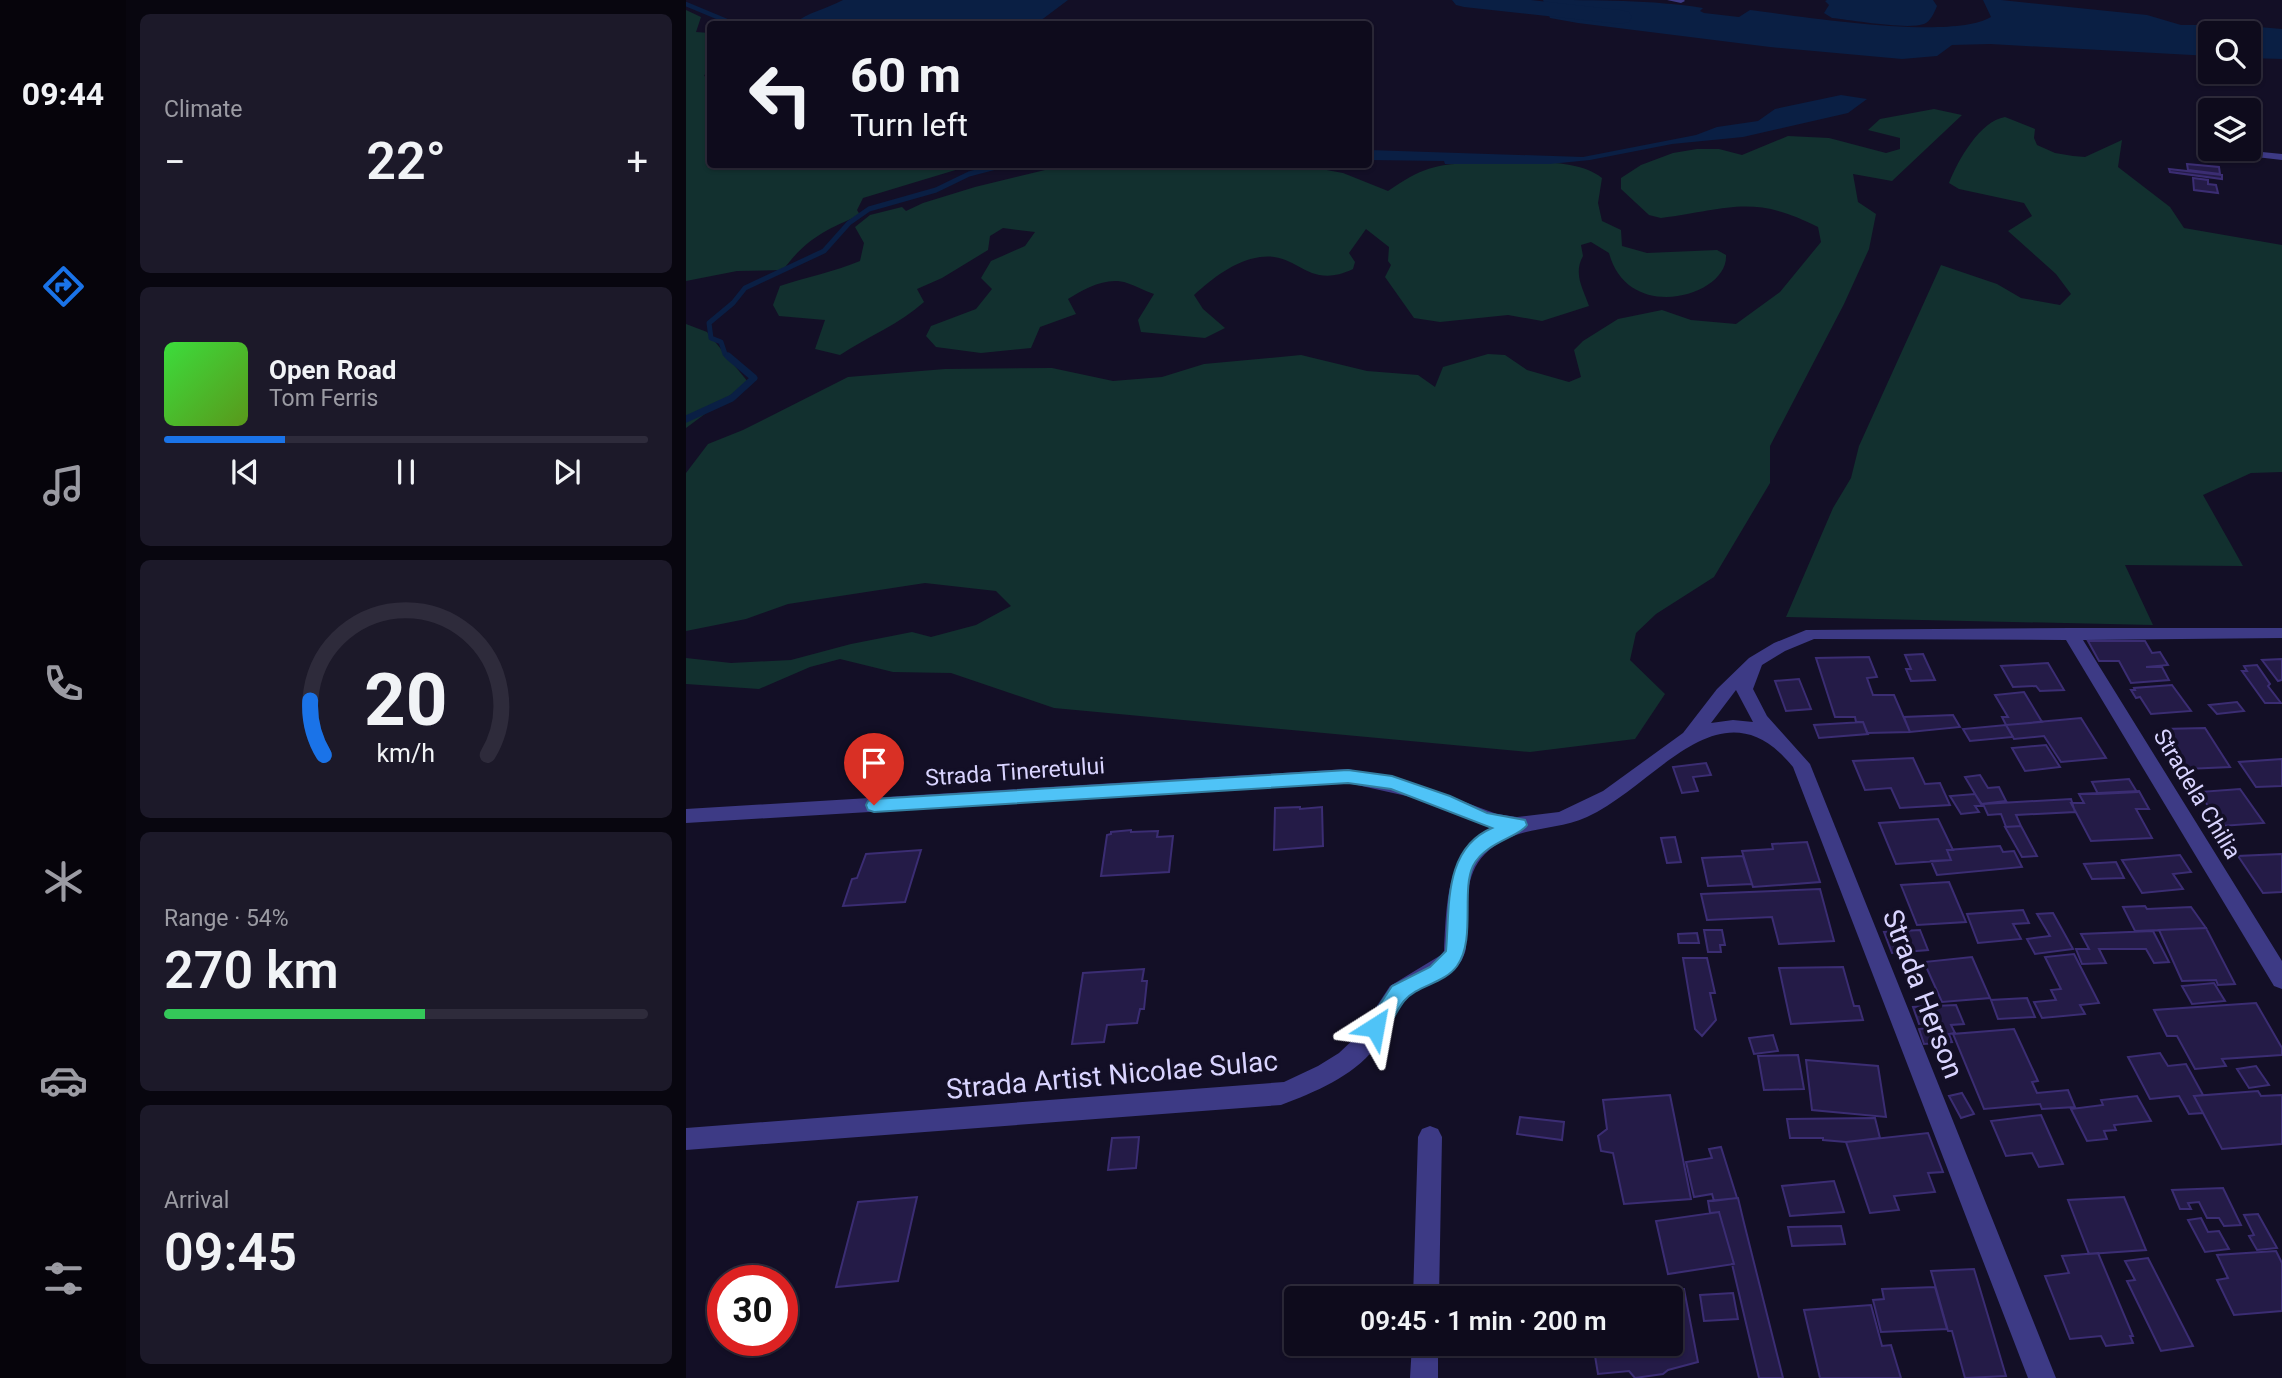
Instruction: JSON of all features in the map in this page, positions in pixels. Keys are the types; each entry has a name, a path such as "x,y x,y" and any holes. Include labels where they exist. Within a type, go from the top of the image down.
{"street":[{"path":"1671,0 1681,1"},
{"path":"2261,155 2282,157"},
{"name":"Stradela Chilia","path":"2070,633 2282,980"},
{"path":"1518,825 1589,810 1619,791 1694,734 1734,680 1768,650 1812,634 2282,633"},
{"name":"Strada Herson","path":"1768,650 1751,671 1744,689 1751,711 1801,765 1815,797 2042,1378"},
{"path":"1694,734 1719,726 1734,725 1763,732 1778,739"},
{"name":"Strada Tineretului","path":"686,816 1348,776 1392,783 1481,818 1518,825"},
{"name":"Strada Artist Nicolae Sulac","path":"686,1139 1281,1094 1303,1086 1324,1077 1364,1045 1399,992 1437,973 1449,963 1455,953 1463,866 1473,852 1491,836 1518,825"},
{"path":"1426,1286 1430,1137"},
{"path":"1424,1378 1425,1356"}],"green space":[{"path":"686,10 701,17 696,32 707,33 707,70 704,76 707,77 707,168 962,168 863,198 857,210 860,215 817,236 800,250 783,270 737,271 686,281"},
{"path":"1934,109 1962,115 1892,181 1853,174 1858,202 1876,214 1869,249 1844,304 1770,446 1770,483 1714,577 1656,614 1636,633 1630,660 1665,694 1635,739 1530,752 1054,708 951,673 893,672 840,659 810,667 759,689 686,684 686,658 731,663 791,660 912,632 931,637 976,625 1011,606 996,591 925,583 788,604 746,619 686,631 686,473 708,444 743,430 848,377 945,369 1052,368 1113,381 1162,377 1204,364 1301,355 1367,371 1418,375 1435,387 1443,367 1488,354 1505,355 1527,370 1569,382 1581,377 1574,350 1583,341 1618,319 1662,310 1691,320 1736,324 1780,292 1821,242 1818,227 1775,210 1757,207 1722,208 1661,218 1649,215 1621,189 1621,178 1641,165 1673,153 1719,149 1742,155 1788,136 1829,138 1886,153 1900,149 1900,138 1868,130 1880,119"},
{"path":"2005,117 2035,129 2034,138 2037,145 2055,153 2085,157 2122,140 2118,167 2170,207 2184,228 2282,245 2282,472 2251,473 2203,495 2243,566 2125,565 2153,625 1786,617 1833,508 1851,478 1859,446 1941,265 1997,284 2021,298 2060,305 2071,294 2056,274 2008,231 2032,216 2024,203 1959,189 1949,183 1971,143 1987,126"},
{"path":"1559,163 1590,171 1602,178 1598,203 1602,221 1621,230 1622,246 1647,253 1717,250 1726,255 1723,270 1712,282 1695,291 1676,296 1655,296 1636,289 1620,275 1609,253 1591,242 1581,245 1583,256 1579,269 1580,281 1589,306 1542,321 1508,315 1440,322 1414,318 1385,277 1391,265 1388,261 1389,247 1366,229 1349,253 1355,262 1353,269 1337,275 1313,273 1284,259 1273,257 1250,259 1224,271 1194,295 1203,309 1225,328 1205,338 1141,332 1138,320 1154,294 1127,283 1112,281 1088,288 1068,299 1076,314 1040,327 1031,348 981,353 936,347 926,336 931,326 976,309 992,289 981,278 991,261 1025,246 1035,232 1003,228 990,236 988,250 942,278 917,289 924,302 915,310 840,355 815,349 825,320 779,316 773,305 780,286 860,261 864,243 855,227 870,215 902,207 906,211 975,187 1053,168 1316,168 1343,173 1388,191 1410,177 1449,165"},
{"path":"686,324 707,332 748,382 686,428"}],"water":[{"path":"843,0 1068,0 1040,21 798,21"},
{"path":"1543,0 1664,3 1703,8 1700,11 1704,13 1739,17 1750,10 1875,25 1944,27 1971,24 1991,17 1983,0 2001,0 2147,15 2181,25 2198,25 2198,55 1990,44 1952,45 1937,56 1902,59 1770,47 1550,18"},
{"path":"1933,0 1937,6 1924,24 1893,25 1832,18 1824,13 1829,5 1825,1"},
{"path":"2261,27 2282,29 2282,59 2261,58"},
{"path":"1841,95 1867,99 1848,113 1743,137 1672,144 1590,160 1550,164 1445,164 1444,161 1372,160 1372,150 1583,157 1696,135 1717,127 1758,121 1775,109"}],"building":[{"path":"2187,164 2219,167 2220,174 2188,170"},
{"path":"2169,169 2222,175 2222,179 2170,172"},
{"path":"2193,178 2208,180 2208,184 2216,185 2218,193 2194,190"},
{"path":"2088,641 2145,641 2152,653 2160,652 2168,665 2146,667 2162,667 2169,680 2131,683 2119,661 2099,661"},
{"path":"1923,654 1935,680 1911,681 1906,669 1911,669 1905,655"},
{"path":"1869,657 1877,677 1867,678 1873,695 1894,695 1910,732 1867,733 1863,722 1856,722 1855,717 1835,717 1816,658"},
{"path":"2282,659 2282,680 2278,681 2262,660"},
{"path":"2048,663 2064,690 2040,691 2036,686 2013,687 2001,666"},
{"path":"2257,665 2281,703 2265,703 2242,671 2247,671 2244,666"},
{"path":"1799,679 1811,709 1786,711 1775,681"},
{"path":"2172,685 2191,711 2151,714 2140,697 2136,698 2131,690 2135,690 2134,688"},
{"path":"2024,692 2042,722 2006,725 2002,717 2008,717 1995,695"},
{"path":"2237,702 2244,711 2217,714 2209,705"},
{"path":"1953,715 1960,727 1910,732 1904,717"},
{"path":"2081,718 2106,758 2061,762 2044,736 2014,739 2006,725"},
{"path":"1863,722 1868,734 1819,738 1814,725"},
{"path":"2006,725 2013,737 1970,741 1963,729"},
{"path":"2205,728 2230,767 2186,769 2163,729"},
{"path":"2046,745 2060,767 2025,771 2012,748"},
{"path":"1913,758 1925,784 1940,783 1950,805 1900,808 1891,788 1865,790 1853,761"},
{"path":"2282,759 2282,786 2256,787 2239,762"},
{"path":"1706,763 1711,775 1693,777 1698,791 1682,793 1673,767"},
{"path":"1980,775 1988,788 1999,787 2006,801 1981,804 1965,777"},
{"path":"2129,779 2137,792 2098,794 2092,782"},
{"path":"2240,789 2264,823 2221,826 2199,792"},
{"path":"2139,791 2149,809 2136,809 2152,838 2091,841 2071,803 2084,803 2079,794"},
{"path":"1975,794 1983,806 1975,806 1979,812 1961,814 1950,796"},
{"path":"2071,799 2075,812 2016,815 2021,826 2006,827 2001,814 1988,815 1983,804"},
{"path":"1322,807 1323,846 1274,850 1275,808"},
{"path":"1938,819 1953,850 1947,850 1951,860 1896,864 1879,823"},
{"path":"2021,826 2037,856 2022,857 2005,827"},
{"path":"1158,831 1157,837 1173,836 1169,872 1101,876 1107,835 1111,832"},
{"path":"1675,837 1681,862 1667,863 1661,838"},
{"path":"1807,842 1820,882 1753,887 1742,851 1773,849 1772,844"},
{"path":"2000,846 2003,852 2014,851 2022,867 1937,875 1931,861 1951,860 1947,850"},
{"path":"921,850 905,902 843,906 852,879 857,878 866,854"},
{"path":"2282,854 2282,892 2263,893 2238,856"},
{"path":"2180,855 2191,872 2173,874 2183,889 2142,893 2122,860"},
{"path":"1743,856 1752,884 1708,886 1702,858"},
{"path":"2116,862 2124,878 2092,879 2084,864"},
{"path":"1949,882 1966,922 1917,925 1901,885"},
{"path":"1820,889 1834,941 1779,944 1772,917 1707,920 1701,894"},
{"path":"2145,906 2147,909 2191,907 2206,928 2135,931 2123,907"},
{"path":"2023,910 2029,923 2013,924 2021,939 1978,943 1967,914"},
{"path":"2053,913 2073,949 2035,954 2027,939 2050,936 2037,914"},
{"path":"2206,928 2235,984 2218,985 2216,980 2182,981 2159,930"},
{"path":"1704,930 1722,930 1725,945 1720,945 1721,952 1708,952"},
{"path":"1920,930 1928,950 1892,953 1884,932"},
{"path":"2153,931 2169,962 2154,963 2146,949 2099,949 2106,963 2082,964 2076,949 2089,949 2081,934"},
{"path":"1697,933 1699,943 1679,943 1678,934"},
{"path":"2074,954 2099,1003 2080,1005 2085,1014 2042,1018 2034,1002 2056,1000 2051,990 2061,989 2045,957"},
{"path":"1972,957 1990,998 1942,1002 1924,962"},
{"path":"1683,958 1707,958 1715,993 1710,993 1716,1020 1702,1036 1695,1029"},
{"path":"1843,967 1854,1006 1859,1006 1863,1020 1791,1024 1779,968"},
{"path":"1144,969 1142,981 1147,981 1144,1009 1140,1009 1137,1023 1107,1025 1104,1042 1072,1044 1083,973"},
{"path":"2214,983 2225,1001 2192,1004 2182,986"},
{"path":"2027,998 2035,1017 1998,1019 1991,1000"},
{"path":"2256,1003 2282,1048 2282,1055 2222,1059 2226,1066 2195,1069 2177,1036 2167,1036 2154,1010"},
{"path":"1956,1005 1964,1024 1951,1025 1955,1033 1949,1034 1952,1042 1924,1044 1919,1029 1928,1028 1926,1023 1919,1024 1913,1007"},
{"path":"2014,1029 2038,1081 2032,1082 2037,1093 2068,1090 2075,1107 2042,1109 2040,1104 1984,1109 1953,1034"},
{"path":"1773,1035 1778,1051 1754,1054 1749,1038"},
{"path":"2160,1053 2168,1066 2186,1064 2203,1095 2194,1096 2203,1113 2189,1114 2179,1096 2150,1099 2128,1057"},
{"path":"1798,1055 1804,1089 1764,1090 1758,1056"},
{"path":"1806,1060 1878,1066 1886,1117 1812,1110"},
{"path":"2256,1066 2269,1085 2249,1088 2237,1069"},
{"path":"2258,1091 2261,1096 2282,1095 2282,1144 2222,1149 2194,1096"},
{"path":"1962,1093 1974,1114 1961,1118 1949,1096"},
{"path":"1670,1095 1691,1199 1624,1204 1613,1153 1601,1151 1598,1136 1607,1129 1603,1100"},
{"path":"2137,1096 2151,1121 2114,1125 2116,1130 2104,1131 2107,1139 2087,1141 2071,1109 2103,1105 2101,1100"},
{"path":"2041,1115 2063,1164 2039,1167 2032,1153 2006,1156 1991,1121"},
{"path":"1520,1117 1564,1122 1562,1140 1517,1134"},
{"path":"1875,1118 1880,1138 1846,1142 1823,1138 1790,1138 1787,1119"},
{"path":"1928,1133 1943,1172 1928,1173 1935,1192 1894,1196 1899,1210 1870,1213 1846,1142"},
{"path":"1139,1137 1136,1168 1108,1170 1112,1138"},
{"path":"1721,1147 1737,1198 1714,1201 1712,1194 1694,1197 1686,1162 1712,1158 1709,1149"},
{"path":"1834,1181 1844,1212 1790,1216 1782,1186"},
{"path":"2223,1188 2241,1225 2224,1226 2219,1218 2207,1218 2199,1202 2188,1203 2191,1209 2180,1209 2172,1190"},
{"path":"917,1197 898,1281 836,1287 858,1202"},
{"path":"2124,1197 2146,1250 2089,1254 2068,1200"},
{"path":"1738,1198 1783,1378 1759,1378 1734,1264 1719,1212 1710,1213 1708,1201"},
{"path":"1719,1212 1734,1264 1668,1274 1656,1221"},
{"path":"2258,1214 2277,1248 2257,1250 2249,1236 2254,1235 2244,1215"},
{"path":"2201,1218 2208,1232 2219,1231 2229,1249 2205,1252 2188,1220"},
{"path":"1841,1226 1845,1244 1792,1246 1788,1227"},
{"path":"2276,1251 2282,1263 2282,1311 2234,1315 2217,1280 2228,1278 2217,1255"},
{"path":"2098,1253 2133,1336 2130,1336 2133,1343 2106,1346 2101,1336 2070,1339 2045,1276 2069,1273 2062,1256"},
{"path":"2148,1258 2193,1346 2161,1351 2127,1281 2135,1280 2125,1261"},
{"path":"1974,1269 2006,1376 1965,1378 1931,1271"},
{"path":"1935,1287 1947,1329 1881,1332 1873,1300 1884,1299 1882,1289"},
{"path":"1684,1289 1698,1362 1668,1370 1663,1374 1635,1378 1629,1371 1598,1374 1595,1356 1683,1356"},
{"path":"1733,1293 1738,1319 1704,1321 1700,1295"},
{"path":"1871,1305 1882,1346 1891,1345 1901,1378 1820,1378 1804,1310"}],"waterway":[{"path":"1464,0 1620,17"},
{"path":"686,4 727,21"},
{"path":"730,358 725,354 721,342 711,338 709,323 733,303 745,288 824,251 849,223 869,209 936,190 969,174 992,168"},
{"path":"686,419 732,398 754,378 728,356"}],"route":[{"path":"874,805 1348,776 1392,783 1481,818 1518,825 1491,836 1473,852 1463,866 1455,953 1449,963 1437,973 1399,992 1375,1027"}]}
